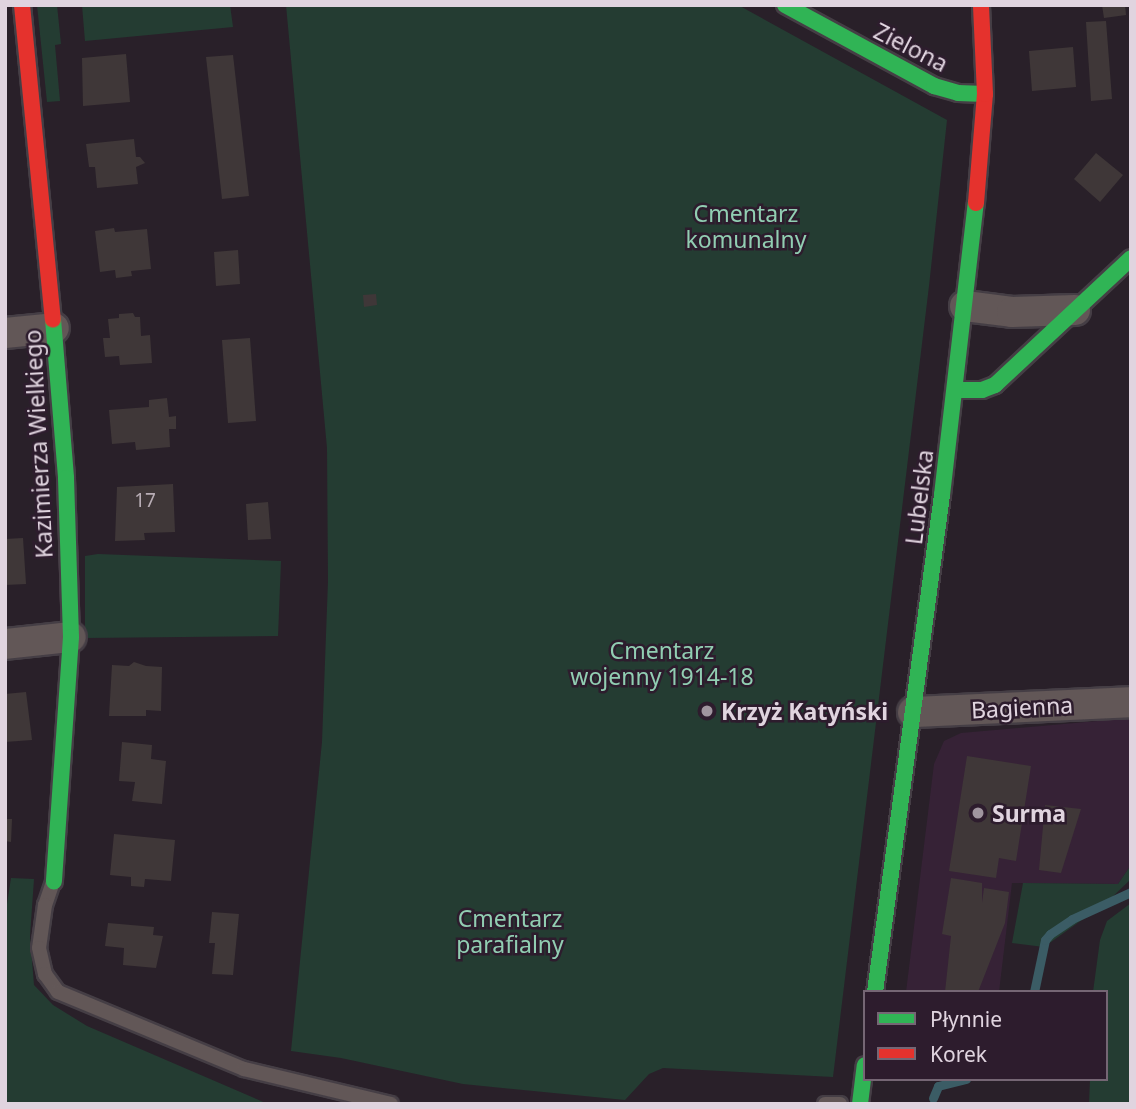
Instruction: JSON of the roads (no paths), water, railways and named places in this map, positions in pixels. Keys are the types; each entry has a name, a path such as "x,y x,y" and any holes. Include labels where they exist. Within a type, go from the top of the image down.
{"street":[{"name":"Kazimierza Wielkiego","path":"22,5 54,328 65,478 71,637 54,881"},
{"name":"Zielona","path":"785,5 934,86 957,93 985,94"},
{"name":"Lubelska","path":"875,990 955,390 979,180 985,94 981,5"},
{"path":"955,390 982,390 995,385 1131,258"},
{"path":"965,306 1012,313 1075,310"},
{"path":"5,333 54,328"},
{"path":"5,643 71,637"},
{"name":"Bagienna","path":"913,712 1131,702"},
{"path":"860,1104 863,1081"}],"lane":[{"path":"54,881 45,905 39,948 45,974 58,992 244,1069 391,1104"},
{"path":"825,1104 840,1104"}],"waterway":[{"path":"1034,990 1045,940 1050,934 1072,919 1131,892"},
{"path":"933,1098 938,1086 958,1081"}],"place":[{"name":"Krzyż Katyński","path":"707,711"},
{"name":"Surma","path":"978,813"}],"park label":[{"name":"Cmentarz komunalny","path":"746,226"},
{"name":"Cmentarz wojenny 1914-18","path":"662,663"},
{"name":"Cmentarz parafialny","path":"510,931"}]}
